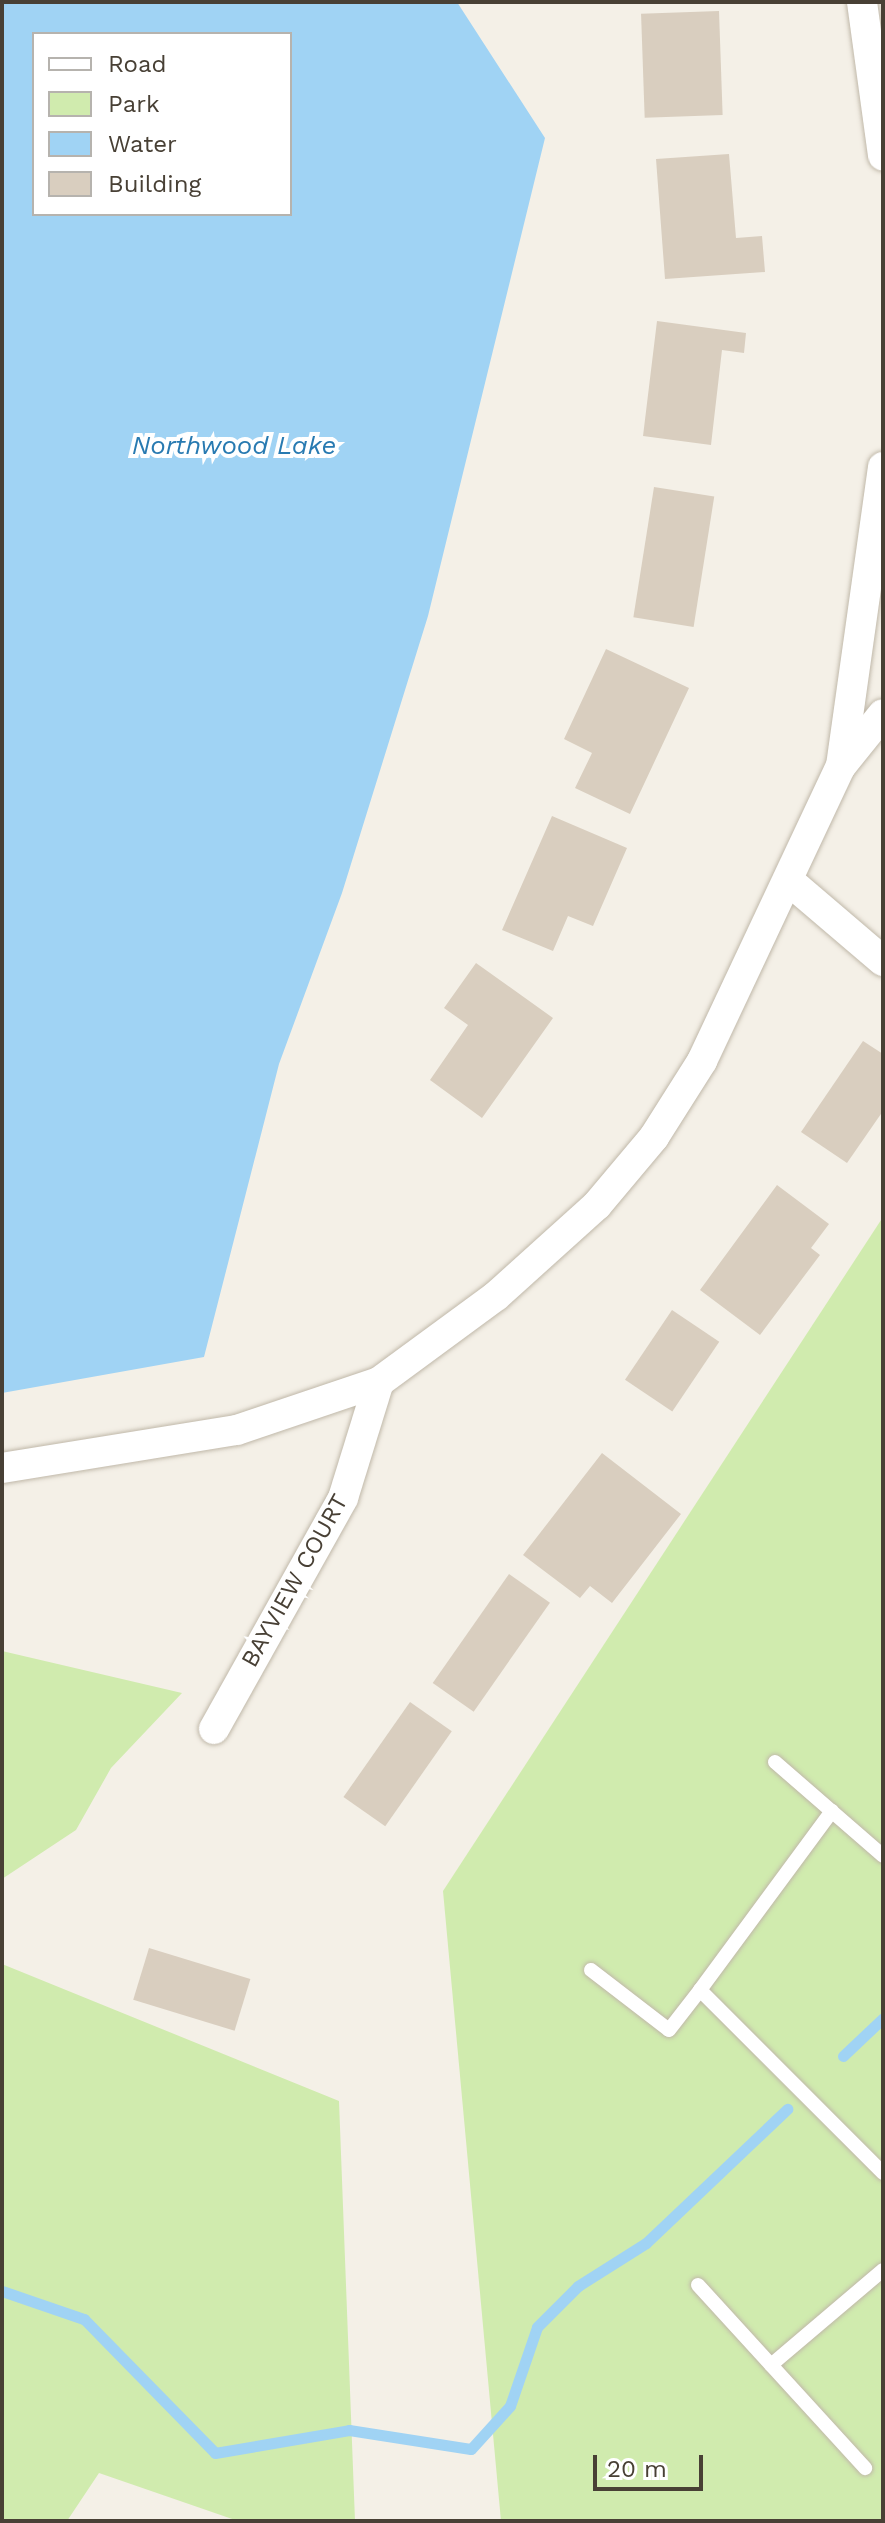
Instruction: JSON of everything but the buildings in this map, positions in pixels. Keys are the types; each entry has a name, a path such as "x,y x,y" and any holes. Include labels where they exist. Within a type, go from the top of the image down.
{"street":[{"path":"862,2 883,156"},
{"path":"841,766 883,467"},
{"path":"2,1468 237,1430 379,1382 565,1236 654,1137 702,1061 841,766 883,714"},
{"path":"788,880 883,961"},
{"name":"BAYVIEW COURT","path":"214,1729 343,1498 379,1382"}],"lane":[{"path":"775,1762 883,1856"},
{"path":"591,1970 669,2030 832,1811"},
{"path":"700,1990 883,2173"},
{"path":"771,2365 883,2270"},
{"path":"698,2285 865,2468"}],"green space":[{"path":"883,1217 883,2521 501,2521 443,1891"},
{"path":"2,1651 182,1693 111,1768 76,1830 2,1879"},
{"path":"2,1964 339,2101 355,2521 238,2521 99,2473 67,2521 2,2521"}],"water":[{"name":"Northwood Lake","path":"2,2 457,2 545,138 428,616 342,893 279,1064 204,1357 2,1393"}],"waterway":[{"path":"843,2056 883,2018"},
{"path":"2,2291 84,2319 215,2453 349,2430 471,2449 510,2406 537,2327 578,2286 646,2243 787,2109"}]}
